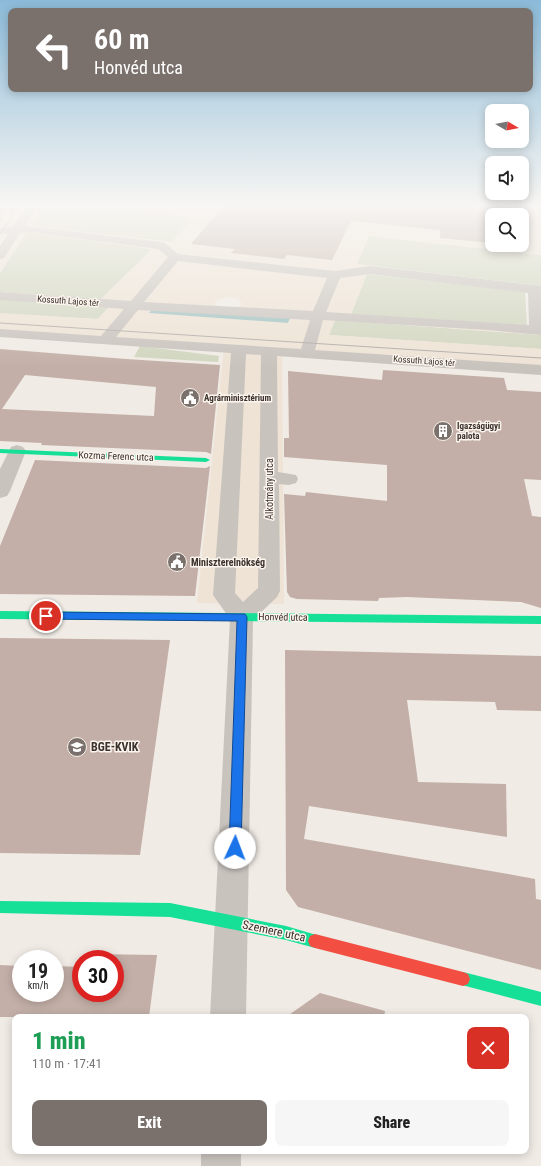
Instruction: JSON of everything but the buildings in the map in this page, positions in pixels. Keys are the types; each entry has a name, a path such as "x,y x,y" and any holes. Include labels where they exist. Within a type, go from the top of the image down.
{"street":[{"path":"106,339 175,258"},
{"name":"Kossuth Lajos tér","path":"0,296 69,302 135,304 224,312 318,315 538,330 538,290 370,270 335,275 255,264 181,258"},
{"path":"307,353 318,315 335,275"},
{"name":"Kossuth Lajos tér","path":"0,332 541,370"},
{"path":"228,1014 242,617 224,595 238,349"},
{"name":"Alkotmány utca","path":"242,617 269,591 279,478 269,351"},
{"path":"0,491 9,451"},
{"name":"Kozma Ferenc utca","path":"9,451 232,461"},
{"name":"Honvéd utca","path":"0,615 541,620"},
{"name":"Szemere utca","path":"0,907 170,910 286,932 541,999"},
{"path":"221,1154 221,1166"}],"green space":[{"path":"10,258 142,258 101,299 0,292 0,273"},
{"path":"359,258 541,258 541,286 357,264"},
{"path":"367,274 525,292 527,326 351,314"},
{"path":"0,299 110,306 98,319 2,314 0,313"},
{"path":"335,320 541,335 541,349 329,335"},
{"path":"140,346 219,356 218,362 134,357"}],"shaded area":[{"path":"0,258 10,258 0,273"},
{"path":"142,258 318,258 332,260 333,258 359,258 357,264 541,286 367,274 351,314 541,326 541,335 335,320 329,335 541,349 541,370 282,352 284,604 197,603 224,348 0,333 0,313 98,319 110,306 0,299 0,292 101,299","holes":["226,297 238,299 242,304 237,308 217,308 215,303 216,301","153,308 290,318 288,323 149,313"]}],"water":[{"path":"153,308 290,318 288,323 149,313"}],"tram line":[{"path":"0,323 541,358"}],"traffic: fast":[{"path":"0,451 206,460"},
{"path":"0,615 541,620"},
{"path":"0,907 170,910 286,933 315,941"},
{"path":"463,979 541,999"}],"traffic: jam":[{"path":"315,941 463,979"}],"place":[{"name":"Agrárminisztérium","path":"190,398"},
{"name":"Igazságügyi palota","path":"443,431"},
{"name":"Miniszterelnökség","path":"177,562"},
{"name":"BGE-KVIK","path":"77,747"}],"route":[{"path":"46,616 242,617 235,848"}]}
